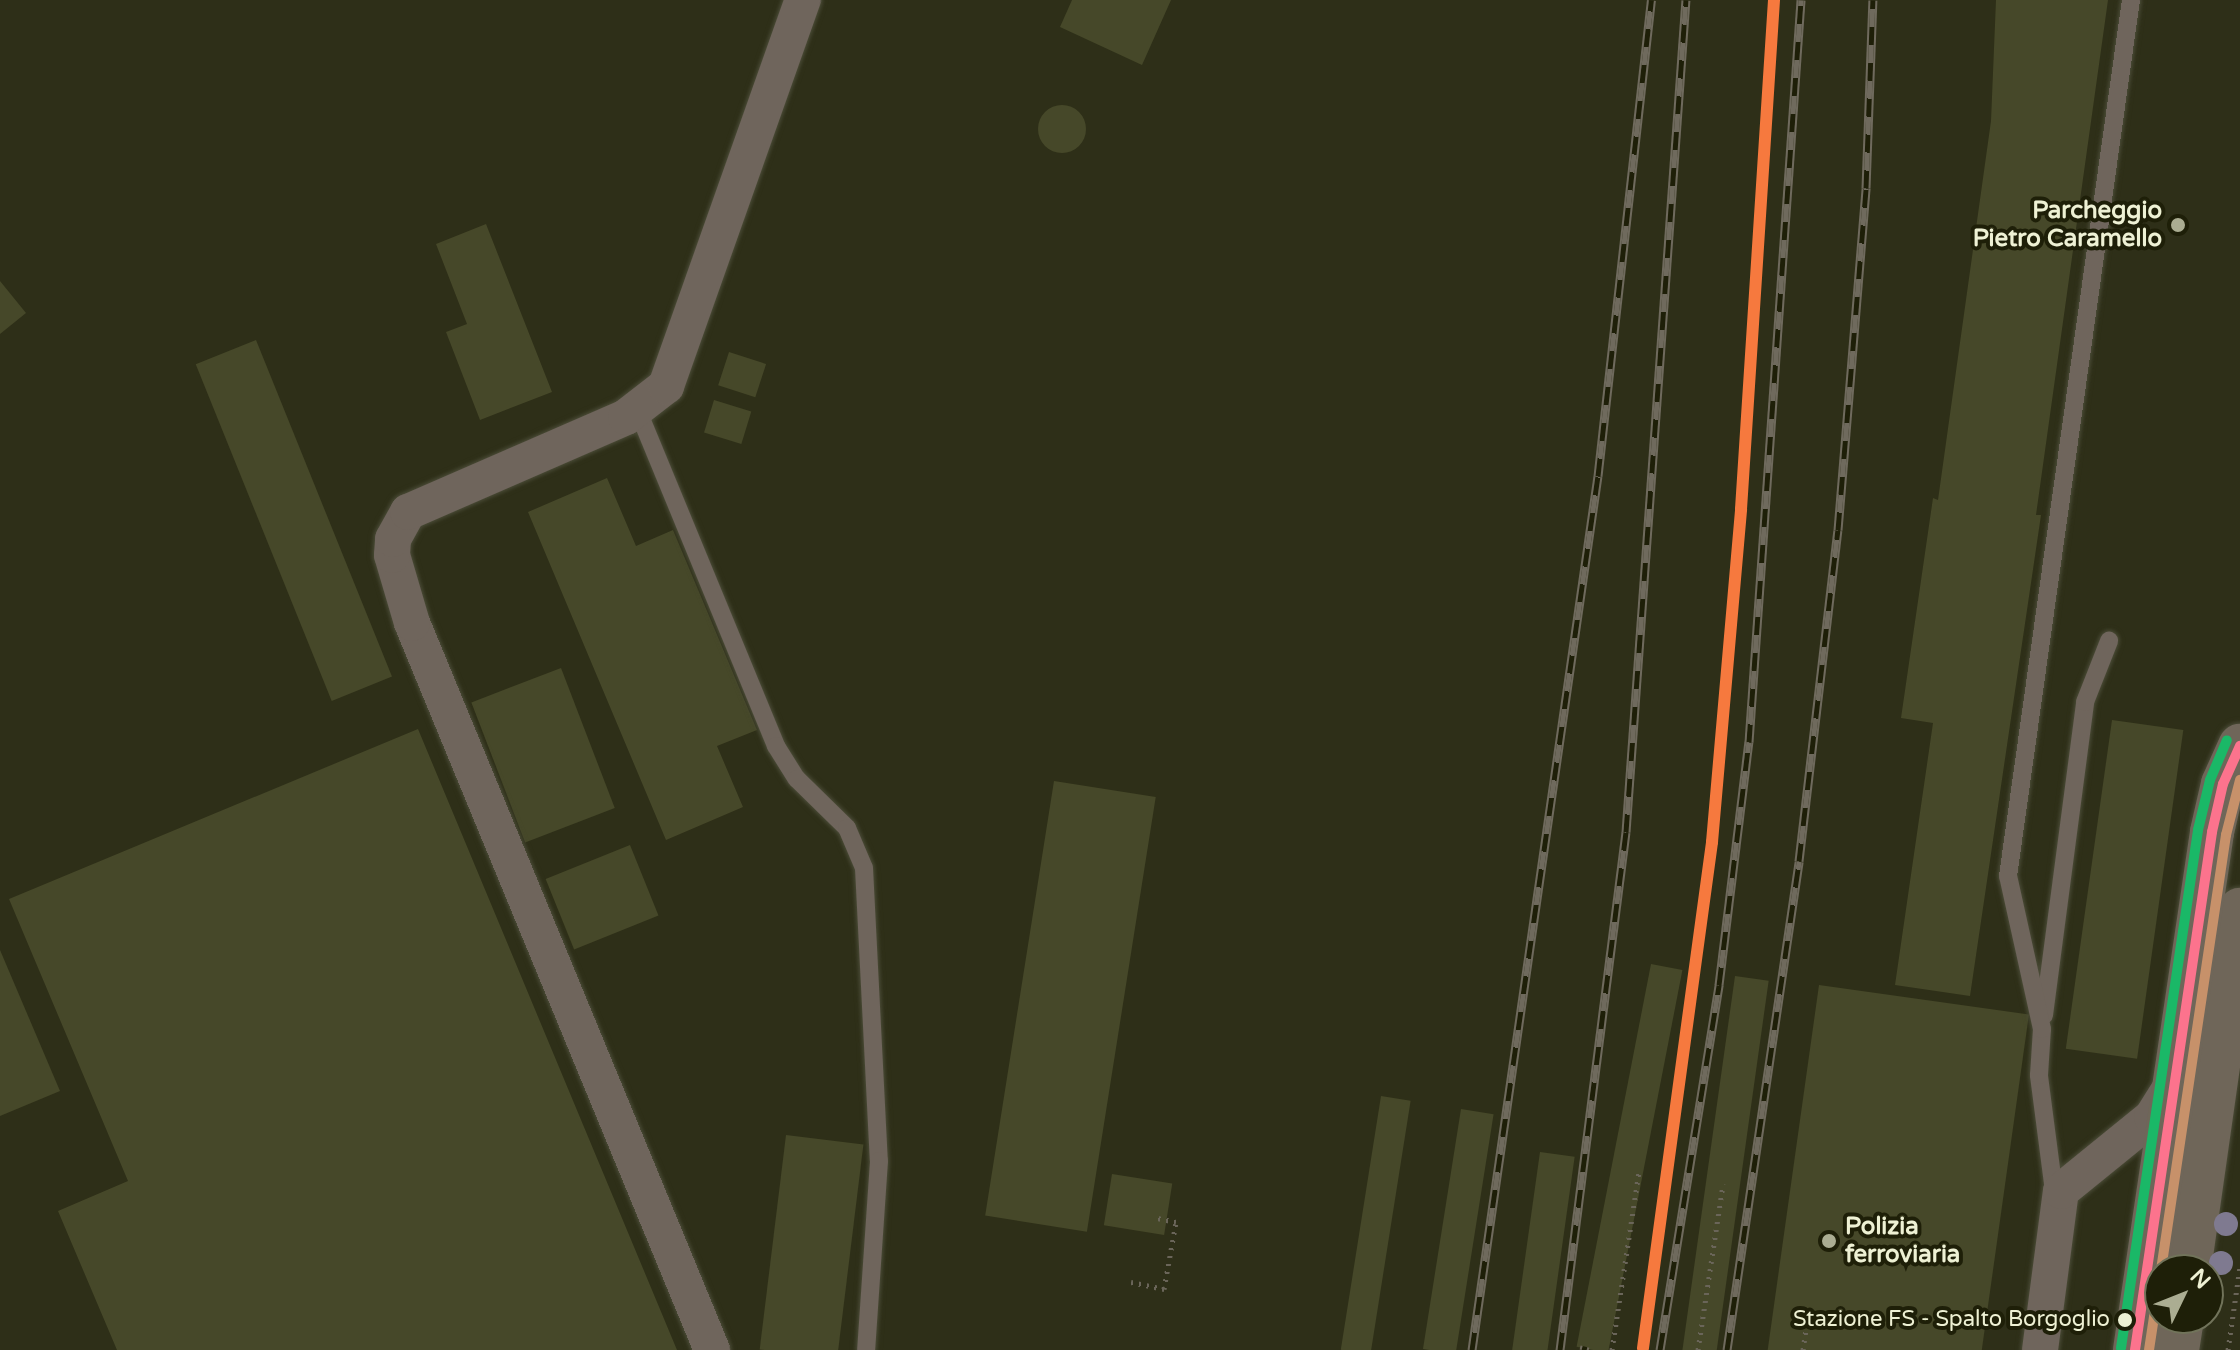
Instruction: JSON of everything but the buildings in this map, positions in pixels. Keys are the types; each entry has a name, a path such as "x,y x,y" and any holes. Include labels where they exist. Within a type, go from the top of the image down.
{"main road":[{"path":"2135,1350 2162,1142 2174,1083 2212,832 2223,784 2240,746"},
{"path":"2191,1254 2240,910"}],"street":[{"path":"712,1350 412,623 392,555 398,524 408,512 638,411 666,386 677,364 803,0"},
{"path":"2040,1350 2056,1206 2067,1184 2152,1117 2174,1083"},
{"path":"2105,1155 2136,1142 2162,1142 2188,1166 2197,1214"}],"lane":[{"path":"2042,1029 2008,876 2131,0"},
{"path":"638,411 776,746 797,779 847,828 864,868 879,1161 866,1350"},
{"path":"2056,1206 2039,1075 2042,1029 2085,702 2109,641"}],"path":[{"path":"1612,1350 1639,1171"},
{"path":"1698,1350 1723,1184"},
{"path":"1131,1282 1164,1289 1176,1222 1157,1218"},
{"path":"2228,1350 2240,1267"},
{"path":"1803,1350 1809,1309"}],"railway":[{"path":"1472,1350 1598,476 1651,0"},
{"path":"1560,1350 1626,832 1686,0"},
{"path":"1660,1350 1719,985 1749,742 1801,0"},
{"path":"1727,1350 1799,861 1838,530 1866,188 1873,0"},
{"path":"1584,1350 1585,1346"}],"transit line":[{"path":"1643,1348 1712,842 1741,509 1774,0"},
{"path":"2121,1348 2198,830 2210,780 2227,740"},
{"path":"2135,1350 2212,832 2223,784 2240,746"},
{"path":"2163,1254 2226,835 2240,780"},
{"path":"2149,1350 2151,1334"}],"place":[{"name":"Parcheggio Pietro Caramello","path":"2178,225"},
{"name":"Polizia ferroviaria","path":"1829,1241"},
{"name":"Stazione FS - Spalto Borgoglio","path":"2125,1320"}]}
